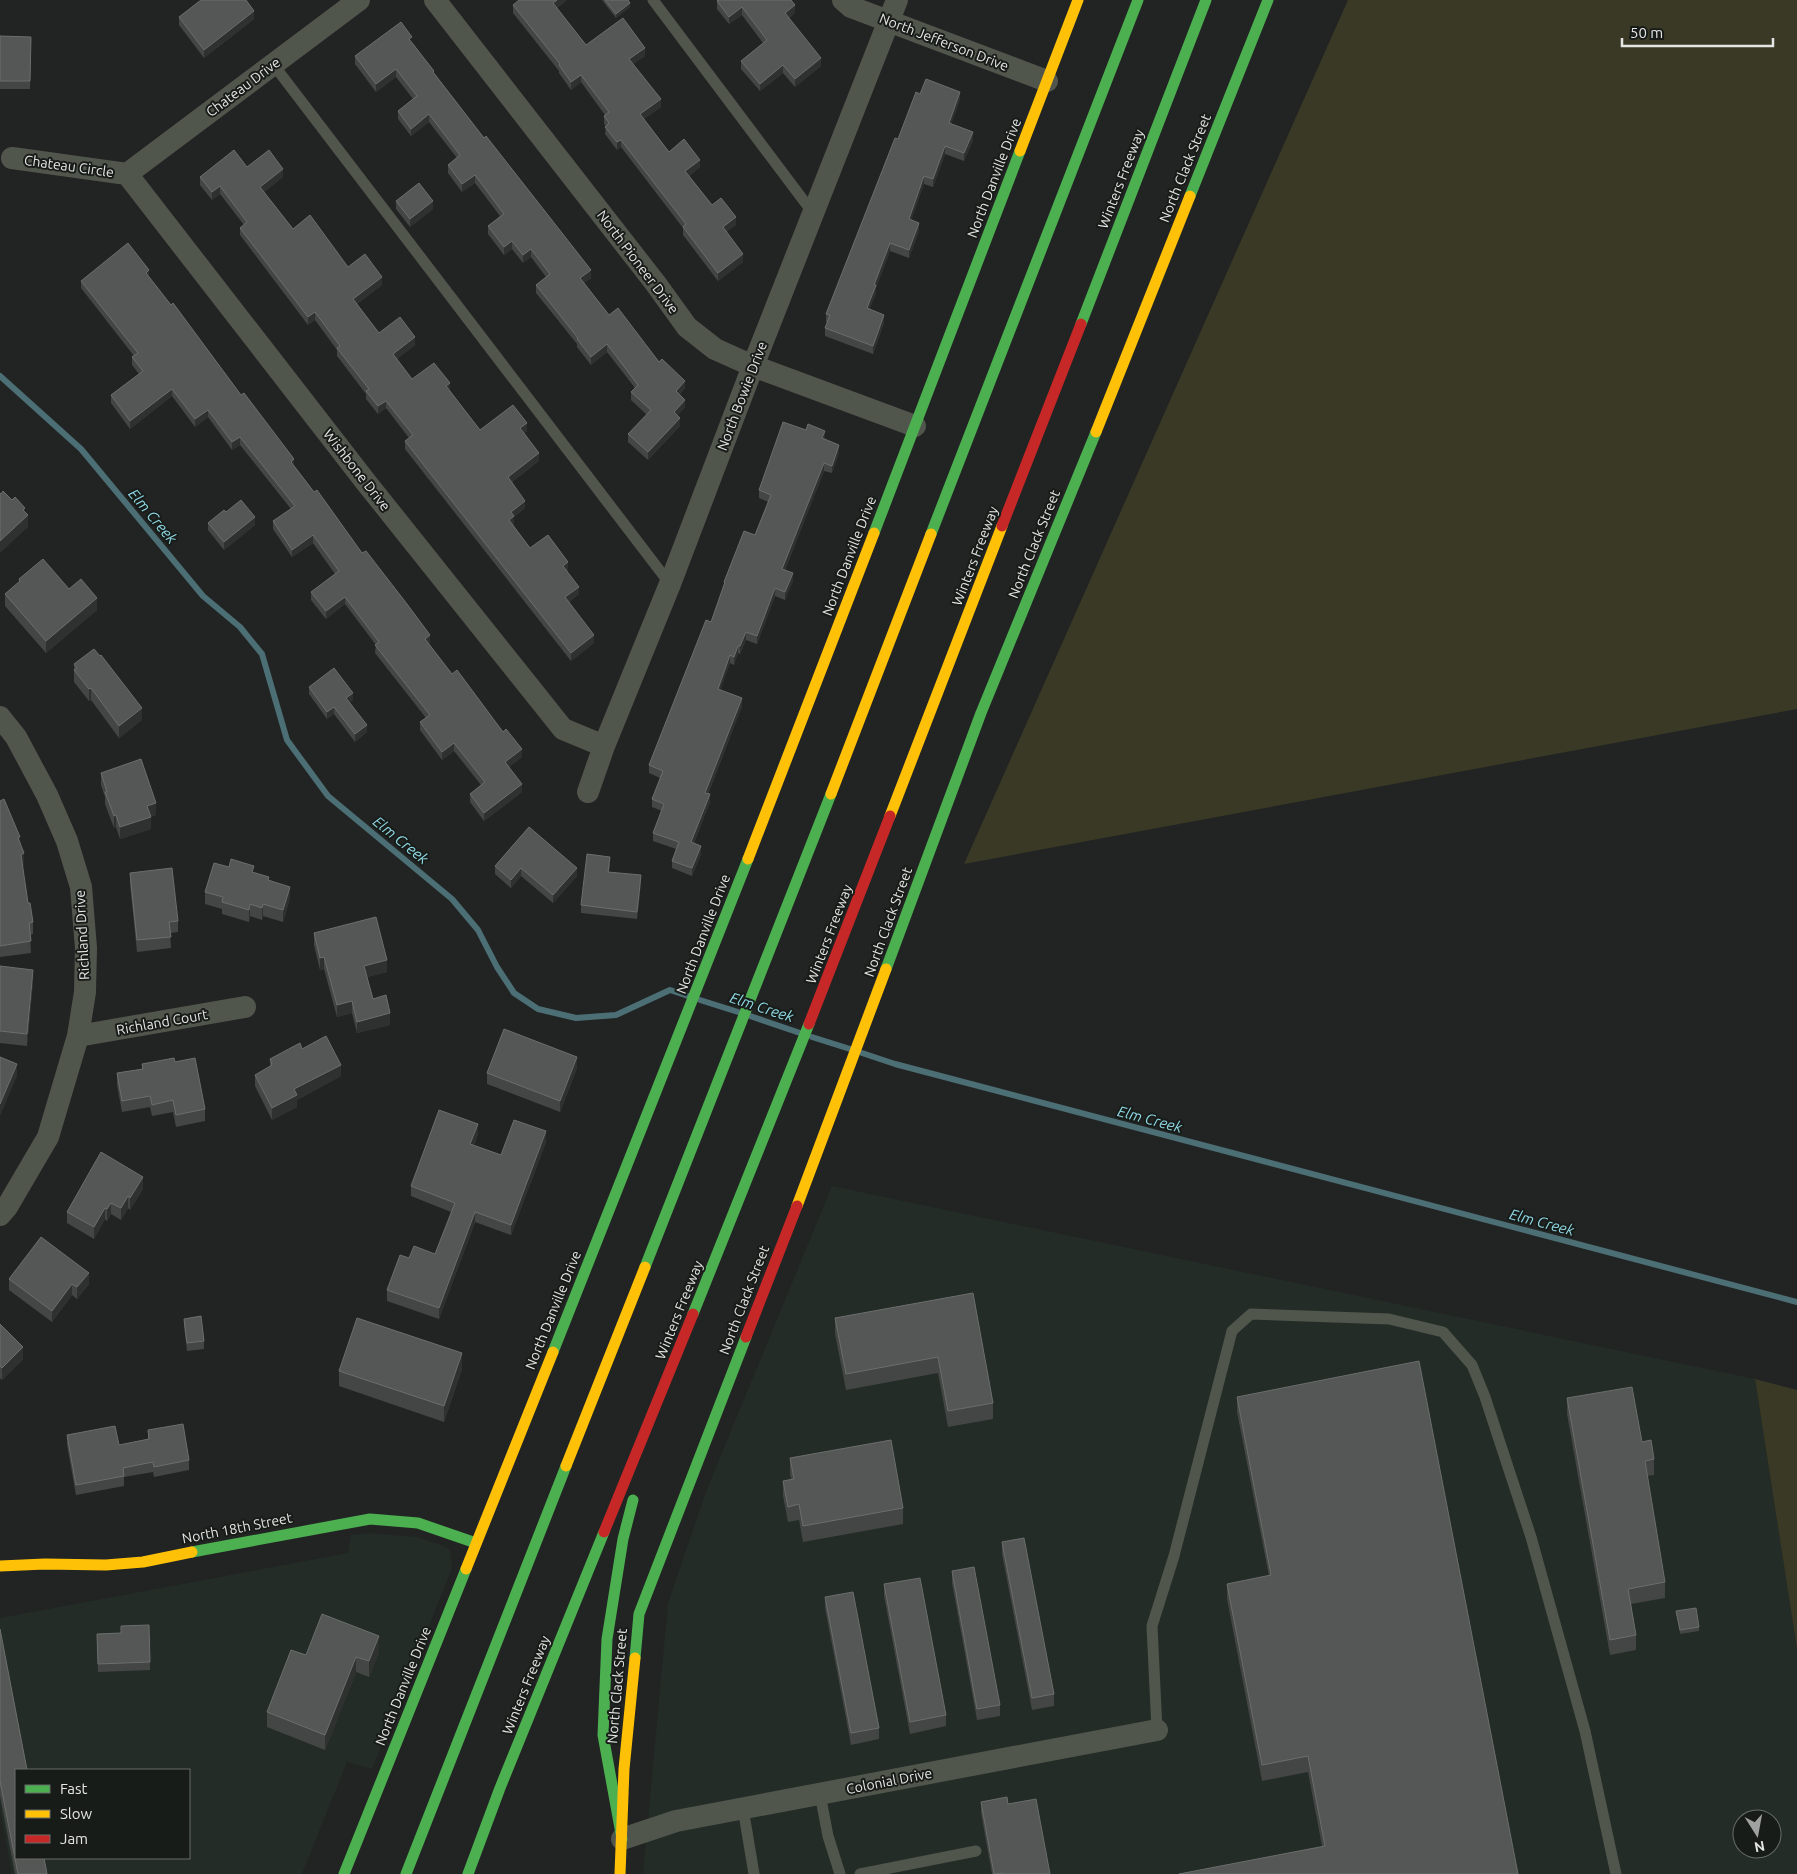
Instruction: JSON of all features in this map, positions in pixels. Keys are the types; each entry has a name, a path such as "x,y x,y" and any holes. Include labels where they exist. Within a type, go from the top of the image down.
{"main road":[{"name":"North Danville Drive","path":"344,1874 715,946 1078,0"},
{"path":"406,1874 725,1067 1138,0"},
{"name":"Winters Freeway","path":"468,1874 504,1779 784,1090 1208,0"},
{"name":"North Clack Street","path":"620,1874 624,1769 638,1614 835,1108 981,713 1119,377 1268,0"},
{"path":"640,1473 659,1399"},
{"path":"622,1839 603,1735 607,1639 623,1539 635,1492"},
{"name":"North 18th Street","path":"0,1566 45,1564 106,1565 143,1562 370,1519 418,1522 476,1542"}],"street":[{"name":"Chateau Drive","path":"127,174 359,0"},
{"name":"North Pioneer Drive","path":"435,0 650,276 687,327 715,348 753,366 915,426"},
{"name":"North Jefferson Drive","path":"843,0 851,7 1047,81"},
{"name":"North Bowie Drive","path":"588,792 604,746 670,584 896,0"},
{"name":"Chateau Circle","path":"12,158 127,174"},
{"name":"Wishbone Drive","path":"127,174 365,481 563,729 604,746"},
{"name":"Richland Drive","path":"0,717 8,742 54,810 67,841 81,887 86,948 85,992 78,1036 48,1137 7,1207 0,1215"},
{"name":"Richland Court","path":"78,1036 245,1007"},
{"name":"Colonial Drive","path":"622,1839 676,1821 1157,1730"}],"lane":[{"path":"653,0 813,213"},
{"path":"273,64 670,584"},
{"path":"1157,1730 1152,1626 1174,1556 1232,1332 1252,1314 1389,1319 1443,1332 1472,1365 1485,1397 1531,1537 1585,1731 1616,1874"},
{"path":"820,1794 828,1836 840,1874"},
{"path":"743,1808 754,1874"},
{"path":"860,1874 976,1852"},
{"path":"922,1862 924,1874"}],"shaded area":[{"path":"832,1186 1755,1379 1797,1649 1797,1874 643,1874 668,1603 707,1489"},
{"path":"368,1533 417,1537 446,1547 450,1551 452,1568 372,1769 347,1762 302,1874 12,1874 0,1808 0,1618 348,1553 351,1535"}],"green space":[{"path":"1348,0 1797,0 1797,709 964,864"},
{"path":"1755,1379 1797,1390 1797,1649"}],"building":[{"path":"201,0 246,0 254,11 204,50 179,17"},
{"path":"519,0 557,0 553,3 586,45 623,18 645,48 629,59 661,99 640,114 669,152 684,139 700,160 685,171 712,205 721,198 736,217 723,227 743,254 718,273 683,227 686,224 621,140 617,142 605,127 609,123 604,116 609,112 581,75 571,82 560,64 513,5"},
{"path":"605,0 628,0 630,3 616,14"},
{"path":"718,0 791,0 795,5 785,13 821,58 795,79 783,65 760,84 741,61 767,40 742,7 729,17"},
{"path":"401,22 412,37 409,39 433,72 484,138 486,136 591,270 580,278 609,315 618,308 659,362 662,359 685,381 676,391 685,400 674,412 680,418 648,452 628,434 651,410 631,392 638,385 607,344 591,357 536,285 550,274 531,249 523,255 512,241 504,247 488,226 504,214 475,175 462,184 448,165 460,155 429,114 411,129 398,111 417,96 396,69 376,84 355,56"},
{"path":"0,36 31,37 30,81 0,81"},
{"path":"926,79 960,92 949,123 973,132 964,153 945,146 933,179 924,176 909,219 919,223 909,250 890,243 867,308 884,315 873,346 825,328 830,315 826,314 895,138 898,139 916,92 920,94"},
{"path":"234,150 247,167 269,150 283,169 260,187 293,229 310,215 348,267 365,254 382,277 353,299 379,333 400,317 415,337 393,354 412,379 434,363 450,383 446,386 480,430 513,405 527,423 520,428 539,453 508,477 525,501 511,512 514,516 509,520 530,548 548,535 568,562 563,566 579,587 565,597 594,635 571,653 405,441 413,435 386,401 378,406 366,391 369,389 337,348 340,346 315,312 308,317 240,228 247,222 220,186 212,192 200,177"},
{"path":"419,183 433,201 410,219 396,201"},
{"path":"128,243 149,270 146,273 171,305 173,303 241,395 244,393 294,459 291,462 314,492 317,490 362,553 366,551 407,604 430,635 425,639 452,674 457,670 503,732 506,729 522,749 505,762 522,784 484,813 470,794 485,782 454,743 442,752 420,722 430,715 375,645 379,642 345,597 326,611 311,592 339,571 313,535 292,550 273,521 295,506 240,437 232,442 208,410 195,419 172,389 130,421 111,395 143,371 132,357 138,353 81,281"},
{"path":"783,422 806,430 808,424 825,431 822,438 839,445 832,466 824,463 782,569 793,573 785,592 775,588 757,636 746,632 734,657 730,655 718,689 742,698 705,793 710,794 691,842 701,846 692,868 672,861 679,842 653,833 664,804 652,799 663,771 649,765 706,620 711,622 744,531 755,535 771,495 759,490"},
{"path":"3,491 12,500 15,497 25,508 23,510 28,515 0,541 0,493"},
{"path":"241,500 255,517 224,542 208,523 224,510 226,512"},
{"path":"43,559 69,589 81,579 97,598 46,641 5,594 20,581 19,579"},
{"path":"94,649 101,655 142,708 119,726 91,688 89,689 74,670 77,668 74,664"},
{"path":"334,668 353,693 346,698 367,725 355,734 334,707 327,712 309,687"},
{"path":"141,759 156,803 147,806 151,817 120,827 105,792 107,792 101,773"},
{"path":"4,799 20,837 18,838 24,853 21,855 28,903 30,903 33,922 29,923 31,941 0,946 0,801"},
{"path":"529,827 577,868 553,895 521,868 511,880 495,866"},
{"path":"587,854 610,857 608,872 641,875 637,912 581,905"},
{"path":"231,859 254,866 252,872 269,877 268,880 290,887 283,910 263,904 262,908 250,904 249,910 222,902 223,897 205,892 214,863 229,867"},
{"path":"172,868 178,921 169,922 171,937 137,940 130,873"},
{"path":"376,917 387,960 364,966 373,999 386,995 390,1013 357,1022 352,1001 337,1005 324,957 320,958 314,933"},
{"path":"0,966 33,970 27,1034 0,1031"},
{"path":"504,1029 577,1057 560,1101 487,1073"},
{"path":"326,1036 341,1065 294,1089 297,1095 272,1108 255,1075 272,1065 270,1059 300,1043 302,1049"},
{"path":"0,1057 17,1064 0,1104"},
{"path":"174,1058 175,1062 195,1058 205,1109 176,1115 173,1100 152,1105 150,1096 122,1101 117,1073 143,1069 142,1064"},
{"path":"439,1110 478,1124 470,1144 501,1155 514,1120 546,1131 511,1225 475,1212 439,1308 387,1290 400,1255 409,1258 414,1246 435,1254 455,1203 411,1186"},
{"path":"101,1152 143,1177 130,1198 128,1196 121,1208 111,1203 107,1209 105,1208 94,1227 67,1212"},
{"path":"41,1237 89,1273 77,1287 72,1284 52,1311 9,1279"},
{"path":"973,1293 993,1403 948,1411 938,1357 846,1374 835,1318"},
{"path":"201,1316 204,1341 187,1343 184,1319"},
{"path":"357,1318 462,1353 444,1406 339,1371"},
{"path":"0,1324 23,1347 2,1368 0,1366"},
{"path":"1419,1361 1518,1874 1179,1874 1325,1846 1308,1756 1262,1765 1227,1584 1271,1575 1237,1397"},
{"path":"1632,1387 1642,1442 1651,1440 1654,1459 1645,1461 1665,1582 1628,1589 1636,1635 1610,1640 1567,1398"},
{"path":"183,1424 189,1460 154,1467 153,1462 123,1468 124,1476 76,1485 67,1435 115,1426 119,1445 149,1439 148,1430"},
{"path":"891,1440 903,1508 803,1526 799,1504 788,1507 783,1481 794,1479 790,1458"},
{"path":"1024,1538 1054,1694 1032,1698 1002,1542"},
{"path":"974,1567 1000,1705 977,1709 952,1571"},
{"path":"920,1578 946,1715 910,1722 884,1584"},
{"path":"853,1592 879,1728 851,1733 825,1597"},
{"path":"1696,1608 1699,1627 1680,1630 1676,1611"},
{"path":"322,1614 379,1636 369,1661 356,1657 325,1735 267,1712 291,1650 306,1655"},
{"path":"149,1625 150,1662 98,1664 97,1634 121,1633 121,1626"},
{"path":"0,1629 27,1769 15,1769 15,1858 0,1781"},
{"path":"1007,1797 1008,1804 1036,1799 1050,1874 994,1874 981,1802"},
{"path":"15,1859 44,1859 47,1874 18,1874"}],"waterway":[{"name":"Elm Creek","path":"0,376 81,449 203,596 240,627 262,654 287,740 328,796 452,899 478,930 497,967 514,993 538,1009 576,1018 616,1015 670,990 688,996"},
{"name":"Elm Creek","path":"700,1000 738,1012"},
{"name":"Elm Creek","path":"750,1016 800,1033"},
{"name":"Elm Creek","path":"812,1037 850,1049"},
{"name":"Elm Creek","path":"862,1053 895,1064 1797,1302"}],"traffic: fast":[{"path":"931,534 1138,0"},
{"path":"1081,324 1206,0"},
{"path":"1190,196 1268,0"},
{"path":"874,533 1020,151"},
{"path":"886,969 981,713 1096,432"},
{"path":"645,1267 831,794"},
{"path":"553,1352 748,859"},
{"path":"693,1314 809,1024"},
{"path":"635,1658 639,1614 746,1337"},
{"path":"406,1874 566,1466"},
{"path":"622,1839 603,1735 607,1639 623,1539 633,1500"},
{"path":"192,1552 370,1519 418,1523 476,1543"},
{"path":"468,1874 500,1788 604,1532"},
{"path":"344,1874 466,1569"}],"traffic: slow":[{"path":"1020,151 1078,0"},
{"path":"1096,432 1190,196"},
{"path":"890,816 1002,526"},
{"path":"748,859 874,533"},
{"path":"831,794 931,534"},
{"path":"797,1206 886,969"},
{"path":"566,1466 645,1267"},
{"path":"466,1569 553,1352"},
{"path":"0,1566 45,1564 106,1565 143,1562 192,1552"},
{"path":"620,1874 624,1769 635,1658"}],"traffic: jam":[{"path":"1002,526 1081,324"},
{"path":"809,1024 890,816"},
{"path":"746,1337 797,1206"},
{"path":"604,1532 693,1314"}]}
